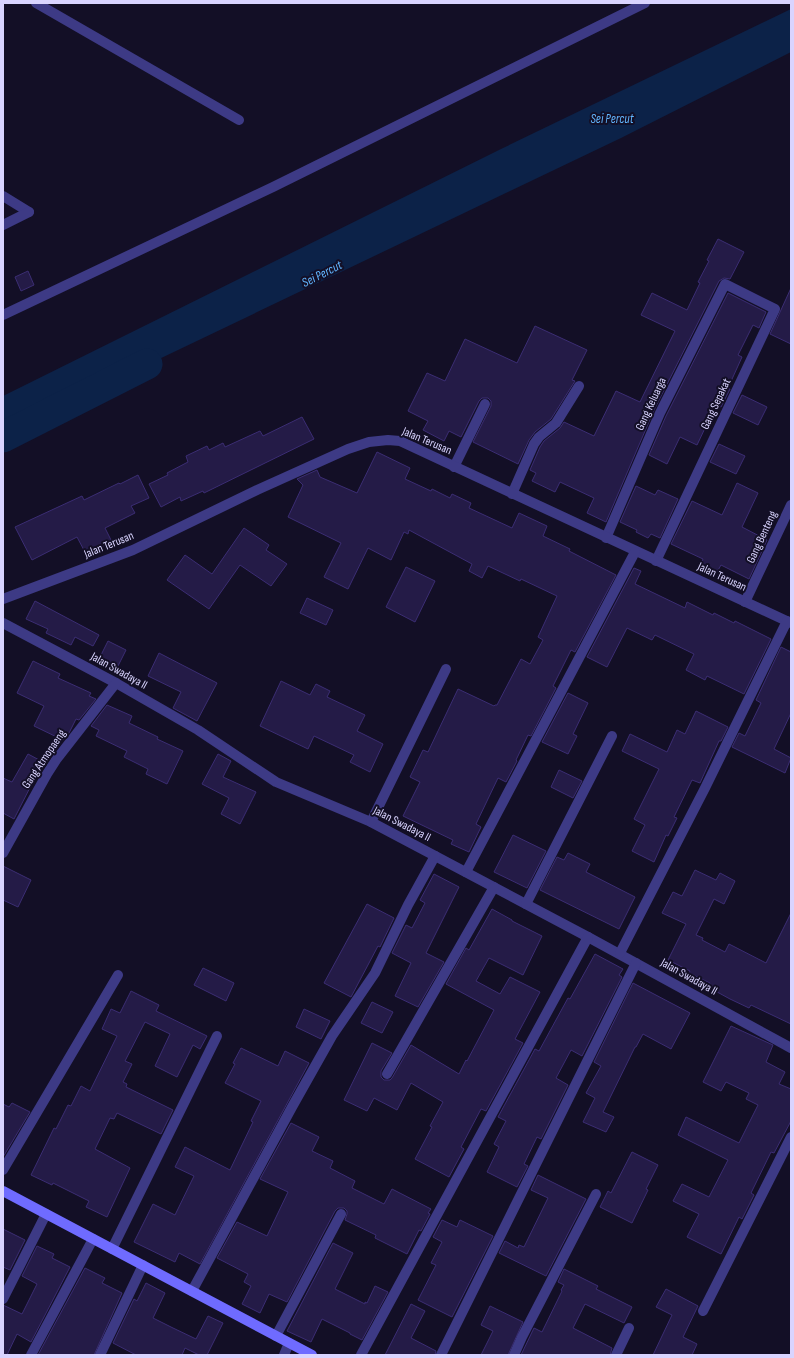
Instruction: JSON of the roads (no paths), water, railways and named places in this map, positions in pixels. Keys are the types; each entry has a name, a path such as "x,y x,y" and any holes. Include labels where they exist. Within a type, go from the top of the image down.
{"street":[{"path":"36,3 239,120"},
{"path":"3,315 273,187 646,3"},
{"path":"3,196 29,212 3,225"},
{"name":"Gang Keluarga","path":"606,538 660,413 725,284"},
{"name":"Gang Sepakat","path":"656,561 775,310 725,284"},
{"path":"512,494 534,444 539,437 556,423 579,386"},
{"path":"454,467 486,404"},
{"name":"Jalan Terusan","path":"3,599 133,550 257,490 348,449 369,442 388,440 400,441 635,552 789,622"},
{"name":"Gang Benteng","path":"745,602 791,505"},
{"path":"466,872 635,552"},
{"path":"620,953 789,622"},
{"name":"Jalan Swadaya II","path":"3,623 198,730 276,782 371,822 620,953 791,1048"},
{"path":"371,822 446,669"},
{"name":"Gang Atmopaeng","path":"3,853 50,770 116,684"},
{"path":"526,904 612,736"},
{"path":"192,1292 332,1036 375,972 408,905 435,856"},
{"path":"387,1074 494,887"},
{"path":"361,1355 588,936"},
{"path":"441,1355 636,963"},
{"path":"3,1170 118,975"},
{"path":"112,1249 217,1036"},
{"path":"703,1312 791,1137"},
{"path":"3,1192 312,1355"},
{"path":"514,1355 596,1194"},
{"path":"3,1299 46,1214"},
{"path":"276,1336 341,1214"},
{"path":"31,1355 93,1239"},
{"path":"100,1355 143,1265"},
{"path":"616,1355 629,1328"},
{"path":"284,1355 289,1343"}],"water":[{"name":"Sei Percut","path":"791,9 791,52 621,138 111,382 3,436 3,396 501,149"}],"waterway":[{"name":"Sei Percut","path":"3,437 147,364"}]}
